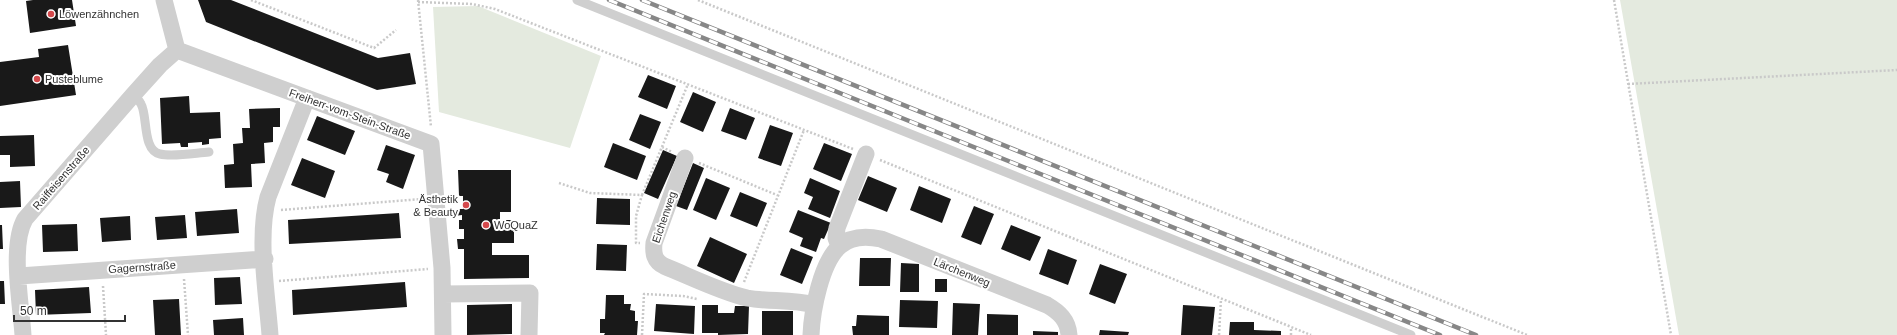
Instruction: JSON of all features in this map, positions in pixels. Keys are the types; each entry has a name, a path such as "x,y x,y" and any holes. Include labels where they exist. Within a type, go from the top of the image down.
{"street":[{"path":"164,0 177,50"},
{"name":"Raiffeisenstraße","path":"23,335 17,245 20,227 25,219 133,95 160,65 177,50"},
{"name":"Freiherr-vom-Stein-Straße","path":"177,50 431,144"},
{"path":"270,335 265,259 265,211 268,197 307,98"},
{"path":"431,144 442,268 443,335"},
{"path":"811,335 814,305 828,263 840,246 836,238 837,228 866,154"},
{"name":"Eichenweg","path":"686,158 654,243 654,256 660,264 738,295 762,300 802,302 814,305"},
{"name":"Lärchenweg","path":"840,246 846,242 859,238 871,237 881,239 1055,310 1065,320 1069,335"},
{"name":"Gagernstraße","path":"19,276 265,259"},
{"path":"443,294 530,293 529,335"}],"lane":[{"path":"577,0 1411,335"},
{"path":"133,95 143,107 149,142 154,151 159,154 210,152"}],"path":[{"path":"251,0 374,48 396,30"},
{"path":"418,0 427,71 431,144"},
{"path":"698,0 1527,335"},
{"path":"1614,0 1671,335"},
{"path":"1628,84 1897,70"},
{"path":"654,243 636,243 636,216 642,195 688,84"},
{"path":"738,295 804,130"},
{"path":"662,147 777,195"},
{"path":"559,183 590,193 642,195"},
{"path":"265,211 436,198"},
{"path":"184,264 188,335"},
{"path":"266,282 442,268"},
{"path":"102,270 106,335"},
{"path":"642,335 644,294 683,296 697,299 705,283"},
{"path":"1219,335 1221,299"},
{"path":"1291,327 1291,335"}],"shaded area":[{"path":"1620,0 1897,0 1897,335 1679,335"},
{"path":"478,6 601,56 570,148 439,112 433,7"}],"building":[{"name":"Löwenzähnchen","path":"72,0 76,26 30,33 26,1"},
{"path":"198,0 231,0 378,58 410,53 416,84 377,90 206,22"},
{"name":"Pusteblume","path":"68,45 76,95 0,106 0,62 39,57 38,49"},
{"path":"648,75 676,86 667,109 638,97"},
{"path":"693,92 716,102 703,132 680,122"},
{"path":"189,96 190,113 220,112 221,138 209,139 209,144 202,145 202,142 188,143 188,147 181,147 180,143 162,144 160,98"},
{"path":"280,108 280,127 273,127 273,142 264,143 265,163 251,164 252,187 225,188 224,165 234,164 233,144 243,143 242,128 250,128 249,109"},
{"path":"730,108 755,118 746,140 721,131"},
{"path":"640,114 661,122 650,149 629,140"},
{"path":"317,116 355,131 345,155 307,140"},
{"path":"770,125 793,133 781,166 758,158"},
{"path":"34,135 35,166 10,167 10,155 0,155 0,136"},
{"path":"613,143 646,156 637,180 604,167"},
{"path":"824,143 852,154 841,181 813,169"},
{"path":"386,145 415,155 403,189 386,182 389,174 377,170"},
{"path":"663,150 677,156 658,199 644,193"},
{"path":"302,158 335,171 325,198 291,185"},
{"path":"693,163 704,168 687,210 676,206"},
{"name":"WoQuaZ","path":"458,170 511,170 511,212 500,212 500,220 514,220 514,243 492,243 492,255 529,255 529,278 464,279 464,249 458,249 457,239 464,239 464,229 459,229 459,220 462,220 462,215 454,216 454,209 463,209 463,196 459,196"},
{"path":"868,176 897,188 887,212 858,200"},
{"path":"706,178 730,188 716,220 693,210"},
{"path":"810,178 840,191 830,218 808,209 813,197 804,193"},
{"path":"20,181 21,207 0,208 0,182"},
{"path":"919,186 951,199 942,223 910,210"},
{"path":"740,192 767,203 757,227 730,216"},
{"path":"597,198 630,199 630,225 596,224"},
{"path":"974,206 994,214 981,245 961,237"},
{"path":"237,209 239,233 197,236 195,212"},
{"path":"798,210 831,223 824,239 821,238 816,252 800,246 803,238 789,232"},
{"path":"399,213 401,238 289,244 288,220"},
{"path":"185,215 187,238 157,240 155,217"},
{"path":"130,216 131,240 102,242 100,218"},
{"path":"77,224 78,251 43,252 42,225"},
{"path":"0,225 2,225 3,249 0,249"},
{"path":"1011,225 1041,237 1030,261 1001,249"},
{"path":"710,237 747,254 734,283 697,266"},
{"path":"597,244 627,245 626,271 596,270"},
{"path":"791,248 813,257 802,284 780,275"},
{"path":"1048,249 1077,260 1068,285 1039,274"},
{"path":"860,258 891,258 890,286 859,286"},
{"path":"901,263 919,264 919,292 900,292"},
{"path":"1100,264 1127,274 1115,304 1089,294"},
{"path":"240,277 242,304 215,305 214,278"},
{"path":"935,279 947,279 947,292 935,292"},
{"path":"0,281 4,281 5,304 0,304"},
{"path":"405,282 407,307 293,315 292,290"},
{"path":"89,287 91,313 36,315 35,290"},
{"path":"606,295 624,295 624,304 631,304 630,310 635,311 635,321 638,321 637,335 604,335 605,333 600,333 600,319 605,319"},
{"path":"179,299 181,335 155,335 153,300"},
{"path":"900,300 938,301 937,328 899,327"},
{"path":"953,303 980,304 978,335 952,335"},
{"path":"512,304 512,334 467,335 467,305"},
{"path":"656,304 695,306 694,334 654,331"},
{"path":"702,305 718,305 718,313 734,313 735,306 749,306 748,334 718,335 718,333 702,333"},
{"path":"1183,305 1215,307 1212,335 1181,335"},
{"path":"762,311 793,311 793,335 762,335"},
{"path":"987,314 1018,315 1018,335 987,335"},
{"path":"857,315 889,316 889,335 853,335 852,326 856,326"},
{"path":"243,318 244,335 214,335 213,320"},
{"path":"1230,322 1254,322 1254,330 1281,331 1281,335 1229,335"},
{"path":"1100,330 1129,332 1128,335 1099,335"},
{"path":"1033,331 1058,332 1058,335 1033,335"}],"railway":[{"path":"609,0 1440,335"},
{"path":"642,0 1476,335"}],"place":[{"name":"Löwenzähnchen","path":"51,14"},
{"name":"Pusteblume","path":"37,79"},
{"name":"Ästhetik & Beauty","path":"466,205"},
{"name":"WoQuaZ","path":"486,225"}]}
